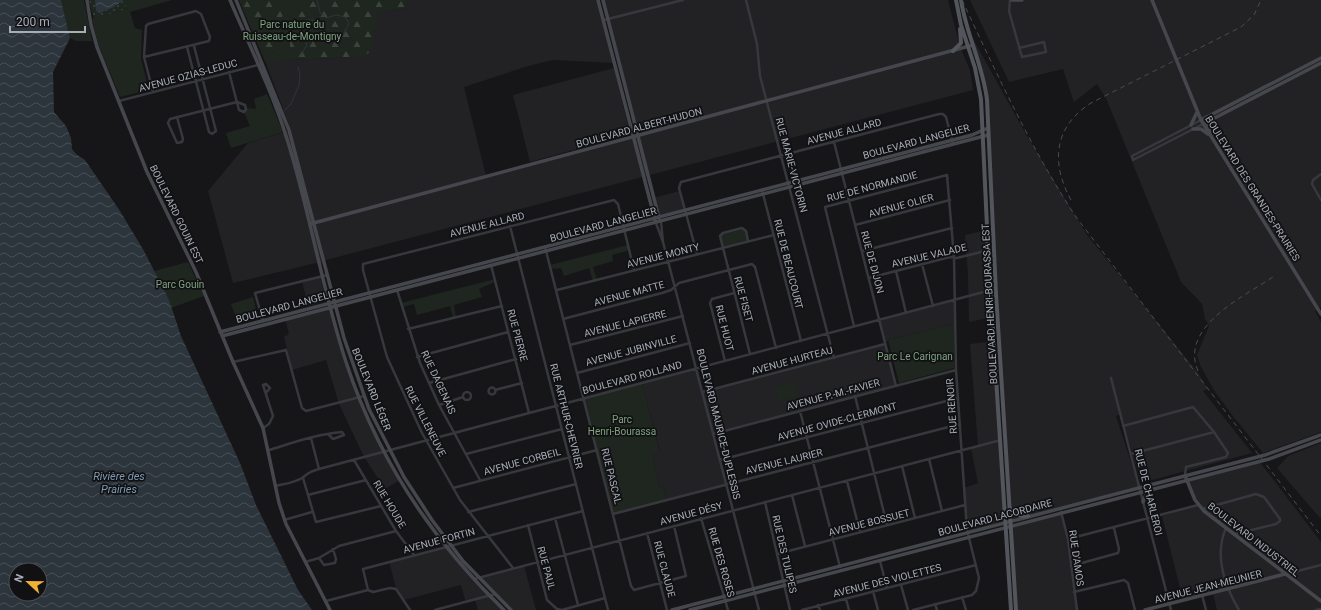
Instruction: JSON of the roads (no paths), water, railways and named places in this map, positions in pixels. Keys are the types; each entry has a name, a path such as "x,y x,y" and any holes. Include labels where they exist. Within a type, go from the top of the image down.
{"main road":[{"name":"BOULEVARD GOUIN EST","path":"87,0 96,43 147,172 196,272 220,332 263,428 269,450 275,486 284,520 304,562 330,610"},
{"name":"BOULEVARD LÉGER","path":"230,0 288,140 310,224 336,306 342,339 364,396 390,450 418,499 451,546 478,578 511,610"},
{"name":"BOULEVARD LÉGER","path":"236,0 292,138 314,223 331,307 360,398 385,451 414,501 446,547 473,579 504,610"},
{"name":"BOULEVARD MAURICE-DUPLESSIS","path":"598,0 606,20"},
{"name":"BOULEVARD MAURICE-DUPLESSIS","path":"603,0 606,20 658,222"},
{"name":"BOULEVARD HENRI-BOURASSA EST","path":"956,0 961,25 979,83 1000,440 1008,522"},
{"name":"BOULEVARD HENRI-BOURASSA EST","path":"961,0 963,13 985,86 993,248 1009,504 1008,527 1011,610"},
{"path":"1011,0 1022,0"},
{"name":"BOULEVARD DES GRANDES-PRAIRIES","path":"1152,0 1202,122 1320,311"},
{"path":"953,51 961,43 961,25"},
{"name":"BOULEVARD ALBERT-HUDON","path":"310,224 973,45"},
{"path":"1202,122 1210,115 1321,58"},
{"path":"1202,122 1217,116 1321,63"},
{"path":"1210,115 1206,116 1197,111 1192,127 1201,129 1212,138"},
{"path":"1212,138 1208,125 1217,116"},
{"name":"BOULEVARD LANGELIER","path":"983,134 988,128"},
{"name":"BOULEVARD LANGELIER","path":"763,192 790,188 953,142 983,134 988,135"},
{"name":"BOULEVARD LANGELIER","path":"222,336 336,306 396,286 490,261 545,247 658,222 763,192 788,183 953,142"},
{"name":"BOULEVARD LANGELIER","path":"220,332 334,301 397,290 519,259 657,218 686,213"},
{"name":"BOULEVARD LACORDAIRE","path":"690,610 783,583 968,535 1008,527 1061,513 1185,475 1272,453 1321,435"},
{"name":"BOULEVARD LACORDAIRE","path":"841,568 880,561 1028,516 1140,489 1148,490 1270,459 1321,440"},
{"name":"BOULEVARD INDUSTRIEL","path":"1185,475 1186,480 1201,509 1321,601"},
{"path":"1143,502 1148,490"},
{"path":"1009,504 1014,513 1020,516 1028,516"},
{"name":"BOULEVARD HENRI-BOURASSA EST","path":"1008,527 1016,610"},
{"name":"AVENUE JEAN-MEUNIER","path":"1145,610 1285,574"},
{"name":"BOULEVARD LACORDAIRE","path":"672,610 725,599"}],"street":[{"path":"606,20 683,0"},
{"name":"RUE MARIE-VICTORIN","path":"746,0 757,44 759,71 834,358"},
{"path":"1011,0 1009,11 1022,57 1046,52 1044,42 1020,48"},
{"path":"144,57 208,42 211,38 201,14 199,12 148,24 146,26 144,57 153,92"},
{"path":"187,47 209,132 214,133 216,130 194,46"},
{"name":"AVENUE OZIAS-LEDUC","path":"119,101 262,64"},
{"path":"177,117 183,140 177,143 174,141 168,123 170,119 177,117 204,110 210,108 237,102 229,72"},
{"name":"AVENUE ALLARD","path":"686,213 679,185 681,182 939,114 945,115 953,142"},
{"path":"1192,127 1133,160 1132,156 1202,122"},
{"name":"RUE DE DIJON","path":"834,142 896,386"},
{"path":"1321,174 1313,180 1312,186 1321,200"},
{"name":"RUE DE NORMANDIE","path":"854,326 824,209 827,205 944,175 948,178"},
{"name":"RUE RENOIR","path":"948,178 956,300 956,370 965,505 968,535 979,578 975,593 962,597"},
{"name":"RUE DE BEAUCOURT","path":"763,192 801,341"},
{"name":"AVENUE ALLARD","path":"363,264 616,200 624,229"},
{"name":"AVENUE OLIER","path":"856,225 950,200"},
{"path":"686,213 697,254"},
{"name":"BOULEVARD MAURICE-DUPLESSIS","path":"658,222 759,610"},
{"name":"RUE ARTHUR-CHEVRIER","path":"510,226 608,610"},
{"path":"723,248 720,236 723,233 742,228 746,231 748,241"},
{"path":"862,251 952,228"},
{"path":"624,229 634,270"},
{"name":"AVENUE MONTY","path":"557,290 774,235"},
{"name":"RUE PASCAL","path":"545,247 632,588 636,590 660,584"},
{"name":"RUE FISET","path":"723,248 750,354"},
{"name":"AVENUE VALADE","path":"869,278 993,248"},
{"name":"RUE PIERRE","path":"490,261 529,413"},
{"name":"RUE VILLENEUVE","path":"363,264 362,270 381,338 392,370 426,441 452,488 468,512 513,568"},
{"name":"AVENUE MATTE","path":"564,319 662,293 671,290 679,283 750,264 754,266 776,348"},
{"path":"922,264 933,306"},
{"path":"896,271 906,312"},
{"path":"264,325 256,293 325,275"},
{"name":"RUE DAGENAIS","path":"396,286 417,357 439,405 480,480"},
{"name":"BOULEVARD ROLLAND","path":"275,486 303,478 308,472 996,289"},
{"name":"RUE HUOT","path":"725,361 710,303 712,299 734,293"},
{"path":"408,330 502,306"},
{"name":"AVENUE LAPIERRE","path":"570,345 683,316"},
{"path":"417,357 508,332"},
{"name":"AVENUE JUBINVILLE","path":"577,373 690,343"},
{"name":"AVENUE HURTEAU","path":"702,392 885,344"},
{"path":"233,362 286,350 302,408 306,411 364,396"},
{"path":"429,383 516,359"},
{"name":"AVENUE P.-M.-FAVIER","path":"713,434 956,370"},
{"name":"RUE DE CHARLEROI","path":"1111,378 1171,610"},
{"path":"495,390 522,382"},
{"path":"263,428 270,424 273,416 266,393"},
{"path":"855,396 887,525"},
{"path":"439,405 463,397"},
{"name":"AVENUE OVIDE-CLERMONT","path":"720,460 958,398"},
{"path":"1123,426 1193,407 1214,432 1227,451 1228,455 1187,467 1185,469 1185,475"},
{"path":"800,411 841,568"},
{"name":"AVENUE LAURIER","path":"613,514 960,424"},
{"path":"466,454 562,429"},
{"path":"269,450 311,438 328,434 341,431 344,435 333,439 328,434"},
{"path":"1130,454 1214,432"},
{"path":"311,438 319,469"},
{"name":"AVENUE DÉSY","path":"473,579 1005,439"},
{"name":"AVENUE CORBEIL","path":"452,488 596,450"},
{"path":"929,459 942,511"},
{"name":"RUE HOUDE","path":"354,460 396,531 414,555"},
{"path":"902,466 915,518"},
{"path":"303,478 315,521 319,522 381,506"},
{"path":"308,495 366,480"},
{"path":"847,481 860,532"},
{"path":"468,512 576,484"},
{"path":"1201,509 1256,494 1264,497 1280,519 1280,521 1276,524 1234,534"},
{"path":"792,495 805,546"},
{"name":"RUE DES TULIPES","path":"765,502 790,610"},
{"name":"AVENUE BOSSUET","path":"777,554 965,505"},
{"path":"1068,539 1198,505"},
{"name":"RUE D'AMOS","path":"1060,508 1068,539 1077,610"},
{"name":"AVENUE FORTIN","path":"368,590 363,569 583,510"},
{"path":"284,520 312,512"},
{"path":"555,518 578,605"},
{"name":"RUE DES ROSES","path":"702,518 728,610"},
{"name":"RUE PAUL","path":"528,525 549,602 558,610 605,598"},
{"path":"660,584 686,576 674,526"},
{"path":"1071,566 1118,553 1119,550 1114,528"},
{"path":"1226,528 1222,539 1220,555 1228,588 1239,610"},
{"path":"304,562 319,558 333,549 396,531"},
{"name":"RUE CLAUDE","path":"647,533 667,610"},
{"path":"319,558 324,565 335,563 336,559 333,549"},
{"path":"880,561 887,588"},
{"name":"AVENUE JEAN-MEUNIER","path":"1285,574 1321,564"},
{"name":"AVENUE DES VIOLETTES","path":"802,610 976,565"},
{"path":"1074,592 1124,580 1128,583 1135,610"},
{"path":"901,584 908,610"},
{"path":"324,601 368,590 373,592 390,588 396,589 410,610"},
{"path":"873,591 878,610"},
{"path":"435,610 495,594"},
{"path":"1202,595 1206,610"},
{"path":"912,610 962,597 966,610"},
{"path":"846,598 849,610"},
{"path":"935,604 937,610"},
{"path":"818,606 820,610"},
{"path":"1316,610 1321,609"}],"water":[{"name":"Rivière des Prairies","path":"0,0 61,0 70,38 53,72 54,112 66,126 71,138 72,149 76,154 85,160 120,211 144,251 169,300 181,336 240,463 256,505 298,590 312,610 0,610"},
{"path":"95,0 123,0 112,8 99,13 96,11"}],"waterway":[{"path":"301,55 307,45 304,36 299,32 302,24 307,20 314,20 322,32 333,37 343,35 349,23 345,17 336,15 326,18 320,12 317,0"},
{"path":"284,111 291,104 299,85 300,74 298,67"}],"railway":[{"path":"962,0 1029,138 1076,217 1321,536"},
{"path":"1071,200 1060,173 1059,147 1069,123 1078,113 1091,103 1241,27 1254,15 1261,0"},
{"path":"1198,371 1195,355 1197,341 1205,327 1231,304 1273,277"}],"park label":[{"name":"Parc nature du Ruisseau-de-Montigny","path":"292,30"},
{"name":"Parc Gouin","path":"180,284"},
{"name":"Parc Le Carignan","path":"915,356"},
{"name":"Parc Henri-Bourassa","path":"622,424"}]}
